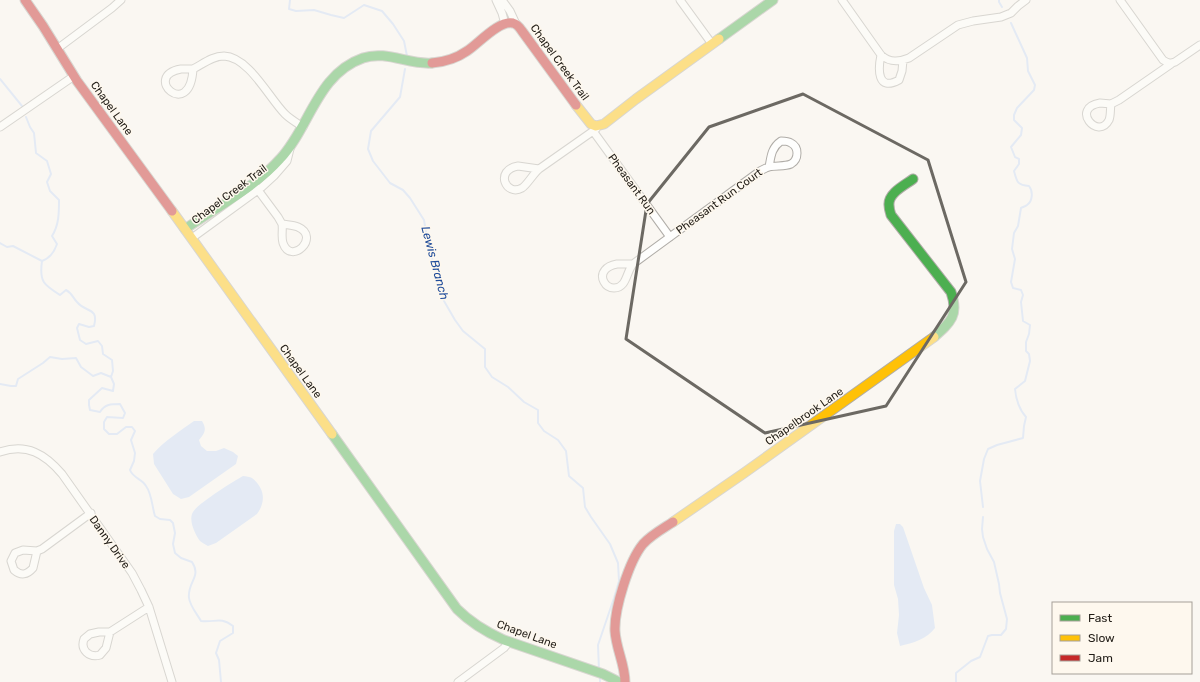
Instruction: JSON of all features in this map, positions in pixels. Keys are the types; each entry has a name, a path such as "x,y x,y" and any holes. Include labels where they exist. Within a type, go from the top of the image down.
{"street":[{"name":"Chapel Lane","path":"25,0 74,76 192,238 457,609 467,619 491,634 510,642 599,672 619,682"},
{"path":"57,49 121,0"},
{"path":"496,0 505,24"},
{"path":"502,0 510,11 516,24"},
{"path":"680,0 712,44"},
{"path":"539,169 518,166 512,167 507,170 504,175 506,186 516,190 522,188 539,169 604,124 636,99 773,0"},
{"path":"842,0 881,55 890,61 909,58 965,23 1001,17 1011,13 1026,0"},
{"path":"1120,0 1163,60 1171,64"},
{"name":"Chapel Creek Trail","path":"192,238 255,186 290,147 303,127 316,100 338,73 352,63 368,56 384,55 416,63 442,62 467,51 505,24 516,24 524,32 591,124 595,126 604,124"},
{"path":"1111,104 1200,45"},
{"path":"881,55 879,76 884,82 889,83 899,80 903,60"},
{"path":"193,69 216,57 230,57 236,59 246,67 286,115 303,127"},
{"path":"0,126 74,76"},
{"name":"Pheasant Run","path":"593,131 670,237"},
{"name":"Pheasant Run Court","path":"633,264 760,171 769,167 789,165 793,162 796,158 797,152 792,143 781,142 777,144 772,152 769,167"},
{"name":"Chapelbrook Lane","path":"625,682 625,672 618,648 615,630 616,618 628,573 636,555 644,543 927,343 946,327 954,315 955,302 951,292 891,214 888,207 892,196 913,179"},
{"path":"255,186 282,224"},
{"name":"Chapel Creek Trail","path":"185,229 255,186"},
{"path":"617,264 633,264 622,286 612,289 604,283 602,278 606,268 617,264"},
{"name":"Danny Drive","path":"0,452 14,449 32,451 45,457 56,466 62,474 132,573 141,590 149,607 172,682"},
{"path":"37,550 42,549 90,513"},
{"path":"110,632 149,607"},
{"path":"458,682 510,642"}],"highlighted area":[{"path":"803,94 928,160 966,282 886,406 765,433 626,339 647,204 709,127"}],"water":[{"path":"194,421 202,421 204,424 205,431 199,440 201,446 207,451 216,451 224,448 238,456 236,464 189,497 181,499 173,494 154,464 153,454 167,440"},
{"path":"243,476 252,478 260,486 263,500 260,509 257,514 216,543 208,546 200,541 194,531 191,519 193,512 208,498"},
{"path":"896,524 900,524 903,527 924,588 932,605 935,628 924,638 900,646 897,633 899,615 898,599 894,585 894,531"}],"waterway":[{"name":"Lewis Branch","path":"290,0 289,9 296,11 314,10 344,18 364,5 382,11 404,41 407,56"},
{"path":"999,0 1002,7"},
{"path":"983,507 980,481 984,459 988,449 1023,438 1026,417 1018,404 1015,389 1025,381 1030,361 1029,354 1026,351 1026,342 1030,325 1023,321 1021,302 1023,295 1021,290 1013,288 1011,282 1015,259 1012,249 1014,233 1018,226 1021,208 1029,203 1032,193 1029,186 1022,185 1017,180 1014,171 1019,164 1019,159 1015,157 1011,147 1021,135 1022,128 1014,120 1014,115 1017,108 1034,90 1035,85 1028,71 1027,58 1011,23"},
{"name":"Lewis Branch","path":"405,69 400,97 371,131 368,149 373,161 390,183 403,190 424,220 428,244 444,301 455,320 463,331 485,349 485,367 492,377 508,387 524,402 538,410 538,423 544,431 558,440 566,451 569,476 583,488 585,507 610,544 618,563 619,581 598,645 599,670"},
{"path":"0,79 22,106"},
{"path":"26,117 34,133 36,153 47,161 51,174 47,182 50,191 59,200 59,214 52,236 57,244 51,255 42,261"},
{"path":"0,243 7,247 13,246 42,261"},
{"path":"42,261 41,274 46,285 60,295 66,290 95,316 94,326 89,327 79,324 77,328 80,340 86,344 98,341 102,346 103,354 112,360 113,371 111,377"},
{"path":"0,384 16,386 18,379 50,357 62,359 76,358 81,367 93,376 101,373 111,377 114,384 113,391 102,388 89,400 90,410 100,412 108,405 120,404 125,413 123,418 107,417 104,422 104,429 109,434 117,434 126,427 132,427 135,431 131,440 135,453 134,461 130,470 131,473 148,489 155,516 160,519 170,520 173,523 175,533 173,544 175,553 181,558 192,562 195,567 195,576 189,592 192,607 201,621 224,621 233,626 233,633 220,641 216,653 219,660 221,682"},
{"path":"956,682 956,673 971,661 980,657 988,636 1001,635 1006,629 1007,619 994,562 983,537 983,517"},
{"name":"Lewis Branch","path":"600,676 600,682"}],"traffic: fast":[{"path":"719,39 773,0"},
{"path":"185,229 235,197 259,179 280,159 299,132 324,89 335,76 347,66 363,58 372,56 432,63"},
{"path":"913,179 894,193 889,201 889,207 891,215 951,292 954,307 952,318 934,337"},
{"path":"332,434 462,614 479,627 504,640 603,674 619,682"}],"traffic: slow":[{"path":"576,105 591,124 596,126 604,124 719,39"},
{"path":"172,211 332,434"},
{"path":"673,522 934,337"}],"traffic: jam":[{"path":"25,0 77,81 172,211"},
{"path":"432,63 455,58 472,48 501,25 513,23 517,25 576,105"},
{"path":"625,682 624,669 615,631 615,622 623,586 633,562 643,544 673,522"}]}
